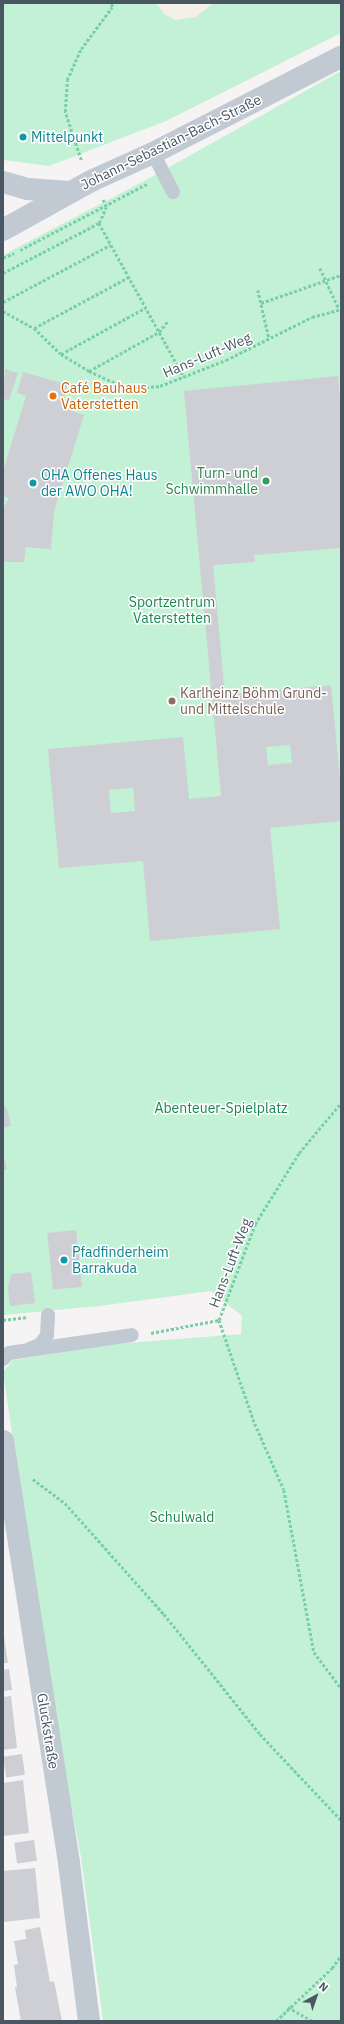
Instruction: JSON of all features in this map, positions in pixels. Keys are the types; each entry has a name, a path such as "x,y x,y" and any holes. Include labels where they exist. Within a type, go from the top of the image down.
{"street":[{"name":"Johann-Sebastian-Bach-Straße","path":"3,230 70,192 153,153 341,57"},
{"path":"3,182 28,189 70,192"},
{"name":"Gluckstraße","path":"4,1449 69,1863 89,2021"}],"lane":[{"path":"153,153 173,192"},
{"path":"30,1350 41,1344 47,1335 48,1314"},
{"path":"3,1359 9,1353 132,1336"}],"path":[{"path":"82,162 65,112 67,80 81,49 112,7 111,3"},
{"path":"3,273 99,223 106,207"},
{"path":"99,223 184,377"},
{"path":"3,302 110,244"},
{"path":"320,268 340,309"},
{"path":"261,302 341,275"},
{"path":"34,328 129,277"},
{"path":"258,290 269,338"},
{"path":"61,354 145,308"},
{"name":"Hans-Luft-Weg","path":"3,311 34,328 61,354 89,372 126,388 160,386 226,360 312,317 340,309"},
{"path":"89,372 159,332 168,321"},
{"name":"Hans-Luft-Weg","path":"132,1336 179,1330 219,1320 255,1224 299,1153 341,1103"},
{"path":"3,1320 48,1314"},
{"path":"219,1320 253,1419 284,1490 314,1652 341,1688"},
{"path":"4,1449 65,1503 164,1614 260,1734 341,1820"},
{"path":"276,2021 288,2007 332,1968 341,1955"},
{"path":"288,2007 312,2021"}],"green space":[{"path":"3,3 341,3 341,33 166,121 49,166 3,160"},
{"name":"Sportzentrum Vaterstetten","path":"341,71 341,2021 103,2021 81,1857 50,1693 3,1372 13,1360 116,1344 241,1334 242,1316 211,1291 99,1306 3,1315 3,255 146,180"}],"sand":[{"path":"156,3 213,3 196,17 176,20 164,14"}],"building":[{"path":"5,369 18,373 9,400 3,399"},
{"name":"OHA Offenes Haus der AWO OHA!","path":"23,372 68,385 61,407 84,415 54,512 51,549 26,547 24,562 3,562 3,509 9,498 3,496 3,471 26,396 17,393"},
{"name":"Karlheinz Böhm Grund- und Mittelschule","path":"338,376 341,411 341,548 254,555 255,562 213,565 225,695 331,685 341,790 341,821 270,828 280,929 150,941 143,861 59,868 48,749 183,737 189,799 221,796 184,391","holes":["290,745 292,763 268,765 266,747","133,788 135,811 111,813 109,790"]},
{"path":"6,1106 11,1126 3,1128 3,1107"},
{"path":"3,1153 7,1169 3,1170"},
{"name":"Pfadfinderheim Barrakuda","path":"76,1230 82,1287 53,1290 47,1233"},
{"path":"31,1272 35,1303 10,1306 8,1288 11,1274"},
{"path":"3,1630 8,1663 3,1663"},
{"path":"9,1669 12,1690 3,1691 3,1670"},
{"path":"11,1696 17,1748 3,1750 3,1697"},
{"path":"22,1754 25,1775 6,1777 3,1757"},
{"path":"23,1780 29,1833 3,1836 3,1783"},
{"path":"34,1840 37,1861 17,1864 14,1843"},
{"path":"35,1868 40,1918 3,1922 3,1871"},
{"path":"40,1927 50,1982 54,1981 62,2021 21,2021 15,1987 17,1987 14,1965 18,1964 14,1941 26,1939 25,1930"}],"place":[{"name":"Mittelpunkt","path":"23,137"},
{"name":"Café Bauhaus Vaterstetten","path":"53,396"},
{"name":"Turn- und Schwimmhalle","path":"266,481"},
{"name":"OHA Offenes Haus der AWO OHA!","path":"33,483"},
{"name":"Karlheinz Böhm Grund- und Mittelschule","path":"172,701"},
{"name":"Pfadfinderheim Barrakuda","path":"64,1260"}],"park label":[{"name":"Abenteuer-Spielplatz","path":"221,1108"},
{"name":"Schulwald","path":"182,1517"}]}
